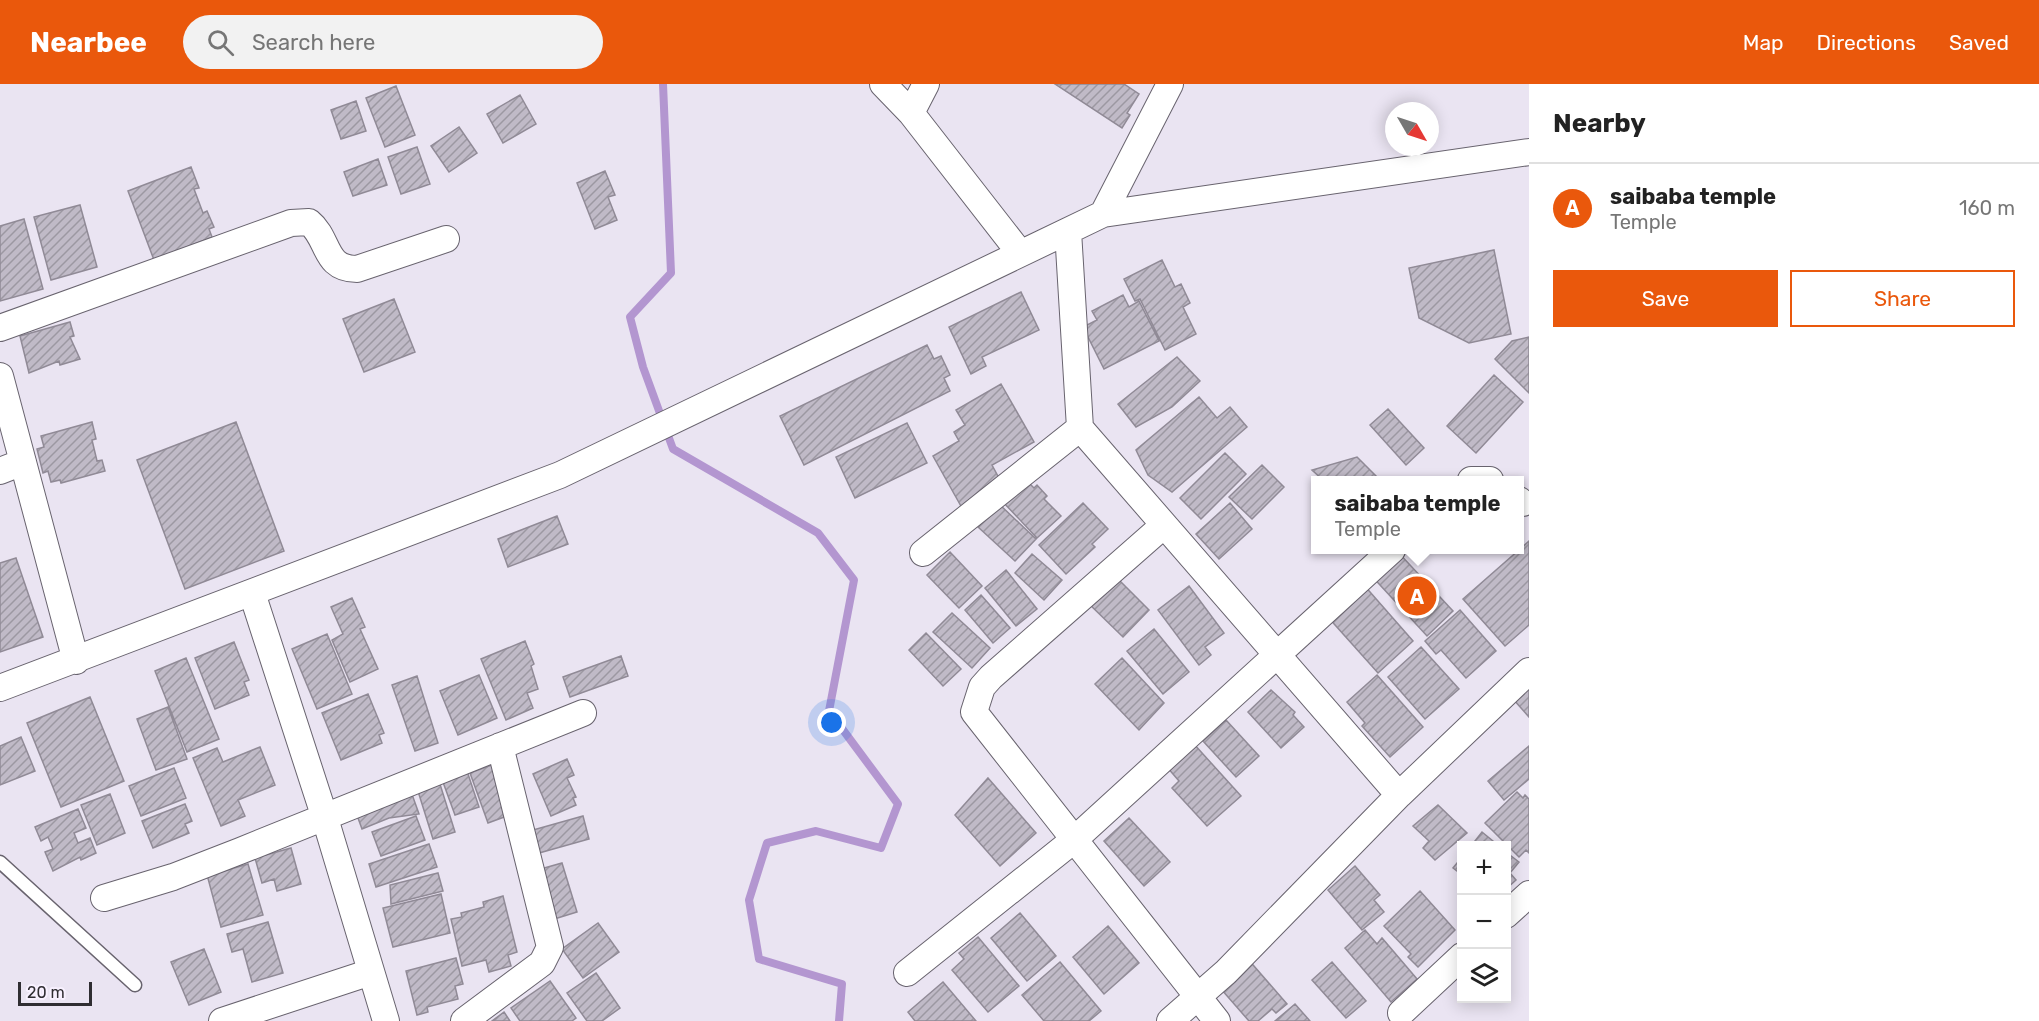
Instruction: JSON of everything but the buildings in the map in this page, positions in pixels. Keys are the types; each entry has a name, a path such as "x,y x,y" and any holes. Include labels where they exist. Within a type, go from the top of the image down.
{"street":[{"path":"884,84 911,114 1020,253"},
{"path":"911,114 926,84"},
{"path":"1103,214 1169,84"},
{"path":"0,688 76,662 560,475 1103,214 1529,152"},
{"path":"0,328 291,222 309,222 314,226 333,260 344,269 357,269 446,239"},
{"path":"1068,231 1080,428 1400,795"},
{"path":"0,376 76,662"},
{"path":"923,553 1080,428"},
{"path":"0,471 23,462"},
{"path":"1164,525 991,677 982,687 974,712 1217,1021"},
{"path":"907,973 1075,839 1387,554"},
{"path":"252,593 324,815 386,1021"},
{"path":"1170,1021 1226,972 1400,795 1529,671"},
{"path":"104,898 182,873 583,713"},
{"path":"464,1021 542,963 550,947 500,746"},
{"path":"1511,910 1529,894"},
{"path":"1401,1018 1457,960"},
{"path":"222,1021 371,972"}],"lane":[{"path":"0,862 135,986"}],"waterway":[{"path":"663,84 671,273 630,317 643,367 673,449 818,533 854,580 829,711 898,804 881,848 816,831 767,843 749,900 759,959 842,984 839,1021"}],"place":[{"name":"saibaba temple","path":"1417,596"}]}
